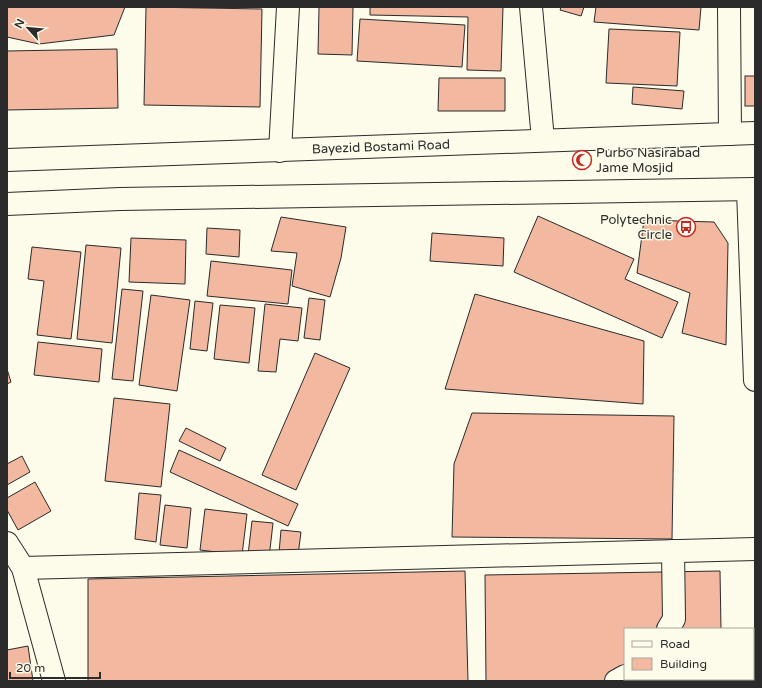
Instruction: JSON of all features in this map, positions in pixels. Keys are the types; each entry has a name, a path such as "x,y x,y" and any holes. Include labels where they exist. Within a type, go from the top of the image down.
{"street":[{"path":"280,151 288,7"},
{"path":"531,7 543,140"},
{"path":"729,7 730,134"},
{"name":"Bayezid Bostami Road","path":"7,160 755,133"},
{"path":"7,204 128,198 751,189 755,380"},
{"path":"7,543 23,568 54,681"},
{"path":"23,568 755,549"},
{"path":"669,628 674,619 672,551"}],"building":[{"path":"7,7 125,7 114,35 39,44 7,37"},
{"path":"146,7 262,9 260,107 144,105"},
{"path":"319,7 353,7 352,55 318,54"},
{"path":"370,7 503,7 501,71 467,70 468,17 370,15"},
{"path":"561,7 584,7 581,16 560,10"},
{"path":"596,7 701,7 699,30 594,22"},
{"path":"360,19 465,25 462,67 357,61"},
{"path":"609,29 680,32 677,86 606,83"},
{"path":"117,49 118,108 7,110 7,51"},
{"path":"745,76 755,76 755,106 745,106"},
{"path":"439,78 505,78 505,111 438,111"},
{"path":"633,87 684,91 682,109 632,104"},
{"path":"538,216 634,259 625,279 678,302 662,338 514,272"},
{"path":"281,217 346,227 341,258 330,297 292,286 297,253 271,251"},
{"path":"644,220 714,222 728,243 726,345 682,333 690,293 637,273"},
{"path":"207,228 240,230 239,257 206,254"},
{"path":"432,233 504,238 503,266 430,261"},
{"path":"131,238 186,240 185,284 129,282"},
{"path":"86,245 121,248 112,343 77,339"},
{"path":"32,247 81,252 71,339 37,335 44,281 28,279"},
{"path":"211,261 292,270 288,304 207,296"},
{"path":"122,289 143,291 133,381 112,379"},
{"path":"475,294 644,341 643,404 445,389"},
{"path":"151,295 190,300 177,391 139,385"},
{"path":"309,298 325,300 320,340 304,338"},
{"path":"195,301 213,303 207,351 190,349"},
{"path":"265,304 302,308 298,341 280,339 276,372 258,371"},
{"path":"220,305 255,308 249,363 214,359"},
{"path":"38,342 102,349 99,382 34,375"},
{"path":"315,353 350,368 296,490 262,475"},
{"path":"7,369 11,382 7,384"},
{"path":"114,398 170,404 161,487 105,481"},
{"path":"472,413 674,416 672,539 452,537 454,464"},
{"path":"186,428 226,448 220,461 179,441"},
{"path":"179,450 298,504 288,526 170,472"},
{"path":"22,456 30,472 7,485 7,464"},
{"path":"35,482 51,511 18,530 7,510 7,498"},
{"path":"139,493 161,495 156,542 135,539"},
{"path":"165,505 191,508 187,548 160,545"},
{"path":"205,509 247,514 242,555 200,550"},
{"path":"252,521 273,523 269,558 248,555"},
{"path":"281,530 301,532 298,555 279,553"},
{"path":"465,571 468,681 88,681 88,579"},
{"path":"720,571 721,628 624,628 624,680 722,681 486,681 485,575"},
{"path":"28,646 33,681 7,681 7,650"}],"place":[{"name":"Purbo Nasirabad Jame Mosjid","path":"582,160"},
{"name":"Polytechnic Circle","path":"686,227"}]}
